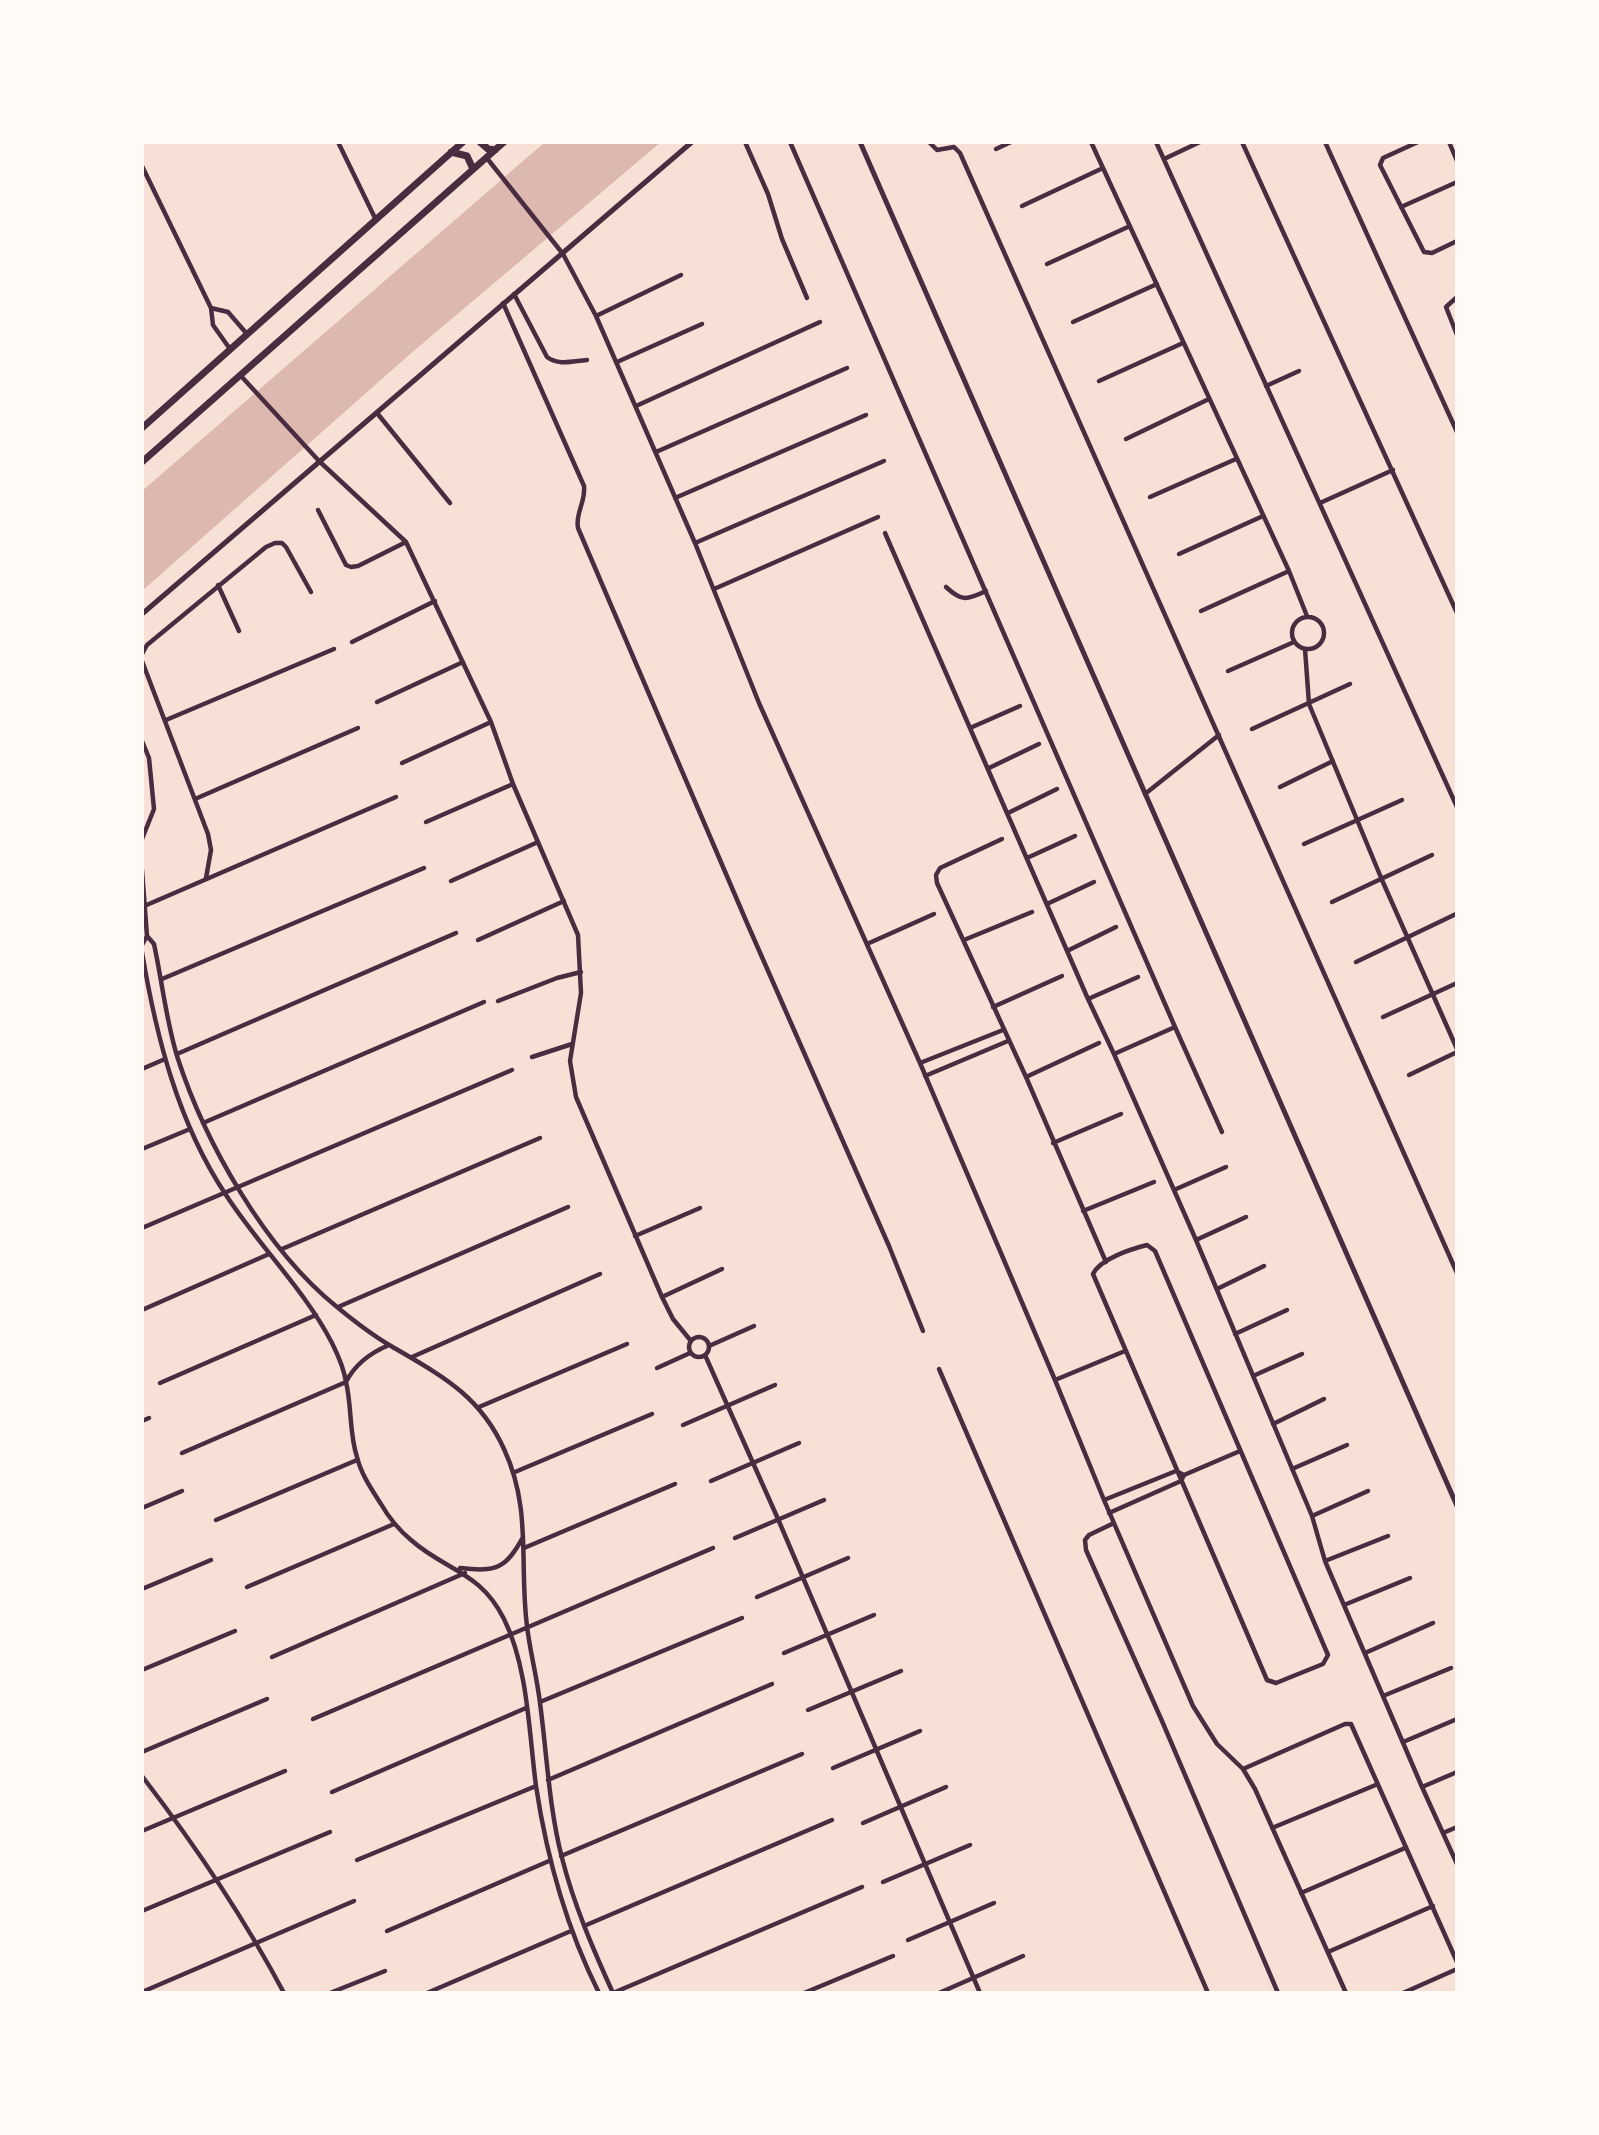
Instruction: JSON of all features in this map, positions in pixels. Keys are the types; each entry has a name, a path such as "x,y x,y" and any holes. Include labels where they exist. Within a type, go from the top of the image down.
{"main road":[{"path":"142,428 463,142"},
{"path":"480,142 488,149 495,150"},
{"path":"142,462 241,376 288,330 504,142"},
{"path":"451,152 467,156 473,169"}],"street":[{"path":"338,142 375,218"},
{"path":"142,614 692,142"},
{"path":"745,142 807,298"},
{"path":"790,142 1222,1132"},
{"path":"860,142 1457,1506"},
{"path":"929,142 937,150 954,147 960,153 1457,1273"},
{"path":"996,149 1011,142"},
{"path":"1091,142 1289,571 1307,616"},
{"path":"1156,142 1456,803"},
{"path":"1164,159 1200,142"},
{"path":"1242,142 1457,613"},
{"path":"1325,142 1457,432"},
{"path":"1418,142 1388,156 1381,161 1380,166 1427,254 1457,241"},
{"path":"1449,142 1457,161"},
{"path":"486,157 559,247 596,316 714,589 748,677 920,1063 1193,1706 1217,1744 1243,1769 1255,1789 1346,1993"},
{"path":"142,166 211,308 213,325 231,349"},
{"path":"1022,206 1103,168"},
{"path":"1401,207 1457,182"},
{"path":"1047,264 1130,226"},
{"path":"596,316 681,275"},
{"path":"1073,322 1157,284"},
{"path":"514,293 547,357 552,361 563,362 587,359"},
{"path":"1457,297 1446,307 1457,335"},
{"path":"503,302 583,486 585,495 576,520 578,528 889,1246 923,1331"},
{"path":"211,308 228,312 247,334"},
{"path":"636,406 820,321"},
{"path":"617,362 702,324"},
{"path":"1100,380 1183,343"},
{"path":"656,452 847,369"},
{"path":"1266,386 1300,371"},
{"path":"241,376 311,453 406,542 491,722 513,784 578,935 580,1006 572,1044 570,1073 576,1097 662,1297 673,1319 691,1341 690,1353"},
{"path":"1126,439 1209,399"},
{"path":"377,413 450,503"},
{"path":"675,498 866,415"},
{"path":"1150,496 1236,459"},
{"path":"695,544 884,461"},
{"path":"1320,503 1393,470"},
{"path":"318,510 346,565 351,567 406,542"},
{"path":"1179,554 1263,516"},
{"path":"714,589 878,517"},
{"path":"885,533 1196,1240 1312,1516 1325,1561 1457,1864"},
{"path":"142,654 147,645 265,547 282,543 311,592"},
{"path":"1201,611 1289,571"},
{"path":"218,585 239,631"},
{"path":"946,587 956,597 962,598 970,598 986,591"},
{"path":"352,642 435,601"},
{"path":"1307,616 1317,619 1324,628 1321,643 1316,647 1306,649 1294,642 1293,625 1301,618 1307,616"},
{"path":"1228,671 1294,642"},
{"path":"166,720 334,649"},
{"path":"1306,649 1309,704 1457,1051 1409,1075"},
{"path":"142,661 208,834 211,850 205,879"},
{"path":"377,702 463,662"},
{"path":"1252,729 1350,684"},
{"path":"970,728 1020,706"},
{"path":"402,764 491,722"},
{"path":"195,799 358,728"},
{"path":"1145,794 1219,735"},
{"path":"142,741 149,758 153,809 142,839"},
{"path":"989,768 1039,744"},
{"path":"1280,787 1333,761"},
{"path":"426,822 513,784"},
{"path":"1008,813 1057,789"},
{"path":"144,906 397,797"},
{"path":"1304,844 1402,800"},
{"path":"1027,858 1074,836"},
{"path":"1002,839 940,868 936,874 937,883 1026,1077 1105,1262"},
{"path":"451,880 538,842"},
{"path":"1332,902 1432,855"},
{"path":"162,979 424,867"},
{"path":"142,870 147,936 142,945"},
{"path":"1047,904 1094,881"},
{"path":"478,940 564,901"},
{"path":"964,940 1032,912"},
{"path":"867,944 934,914"},
{"path":"1356,962 1456,914"},
{"path":"1067,951 1116,927"},
{"path":"177,1054 456,933"},
{"path":"147,936 154,944 177,1054 204,1124 238,1187 282,1249 315,1287 388,1345 451,1382 479,1407 503,1445 515,1472 523,1509 523,1585 527,1628 561,1856 583,1926 613,1993 862,1887"},
{"path":"142,952 145,987 165,1059 190,1129 224,1193 317,1315 333,1345 346,1382 357,1460 380,1503 412,1542 465,1573 494,1603 511,1635 526,1708 549,1861 571,1931 599,1993"},
{"path":"498,1001 580,972"},
{"path":"993,1007 1062,976"},
{"path":"1088,999 1138,977"},
{"path":"1383,1017 1457,983"},
{"path":"204,1124 484,1002"},
{"path":"1114,1055 1175,1027"},
{"path":"920,1063 1003,1030"},
{"path":"925,1076 1008,1041"},
{"path":"1026,1077 1099,1043"},
{"path":"532,1057 572,1044"},
{"path":"142,1069 165,1059"},
{"path":"142,1228 512,1070"},
{"path":"1053,1143 1121,1114"},
{"path":"142,1149 190,1129"},
{"path":"282,1249 540,1138"},
{"path":"1174,1190 1226,1167"},
{"path":"1083,1211 1154,1182"},
{"path":"337,1307 568,1207"},
{"path":"635,1236 700,1208"},
{"path":"1196,1240 1246,1217"},
{"path":"1141,1247 1152,1247 1328,1655 1323,1664 1276,1683 1267,1680 1093,1274 1098,1266 1105,1262 1141,1247"},
{"path":"142,1310 269,1254"},
{"path":"1217,1289 1264,1266"},
{"path":"662,1297 722,1269"},
{"path":"412,1357 600,1274"},
{"path":"1235,1334 1287,1310"},
{"path":"160,1383 317,1315"},
{"path":"657,1368 690,1353 699,1357 705,1355 709,1346 754,1326"},
{"path":"691,1341 704,1338 709,1346"},
{"path":"479,1407 627,1344"},
{"path":"182,1453 346,1382 356,1366 376,1350 388,1345"},
{"path":"1055,1380 1125,1351"},
{"path":"1253,1376 1303,1354"},
{"path":"705,1355 754,1462 980,1993"},
{"path":"939,1368 1208,1993"},
{"path":"683,1424 775,1385"},
{"path":"1273,1424 1324,1399"},
{"path":"515,1472 652,1414"},
{"path":"142,1421 149,1418"},
{"path":"711,1480 799,1443"},
{"path":"1292,1469 1347,1445"},
{"path":"1110,1513 1181,1481 1184,1475 1240,1451"},
{"path":"216,1520 357,1460"},
{"path":"1104,1500 1176,1471 1184,1475"},
{"path":"524,1548 676,1484"},
{"path":"142,1508 182,1491"},
{"path":"1312,1516 1368,1491"},
{"path":"735,1538 824,1500"},
{"path":"247,1587 394,1523"},
{"path":"1114,1523 1089,1535 1085,1540 1086,1550 1278,1993"},
{"path":"456,1568 497,1568 507,1563 514,1555 523,1536"},
{"path":"1325,1561 1388,1536"},
{"path":"313,1719 713,1548"},
{"path":"757,1597 848,1558"},
{"path":"142,1589 211,1560"},
{"path":"272,1657 465,1573"},
{"path":"1344,1605 1410,1578"},
{"path":"784,1653 874,1615"},
{"path":"540,1702 742,1618"},
{"path":"1365,1653 1433,1623"},
{"path":"142,1670 236,1631"},
{"path":"1383,1696 1451,1668"},
{"path":"808,1710 901,1671"},
{"path":"548,1780 772,1684"},
{"path":"142,1752 267,1699"},
{"path":"332,1792 526,1708"},
{"path":"1403,1742 1457,1719"},
{"path":"1243,1769 1345,1724 1351,1724 1457,1962"},
{"path":"833,1768 920,1731"},
{"path":"561,1856 802,1754"},
{"path":"142,1830 285,1771"},
{"path":"1422,1787 1457,1772"},
{"path":"142,1776 216,1880 257,1943 284,1993"},
{"path":"1272,1828 1378,1784"},
{"path":"357,1860 536,1786"},
{"path":"863,1823 946,1787"},
{"path":"583,1926 832,1820"},
{"path":"1443,1833 1457,1827"},
{"path":"142,1911 330,1832"},
{"path":"883,1882 970,1845"},
{"path":"1301,1893 1405,1848"},
{"path":"387,1931 549,1861"},
{"path":"142,1992 354,1901"},
{"path":"908,1940 994,1903"},
{"path":"1328,1952 1433,1906"},
{"path":"427,1993 571,1931"},
{"path":"804,1993 893,1956"},
{"path":"939,1993 1023,1956"},
{"path":"1403,1993 1457,1969"},
{"path":"330,1993 385,1971"}],"shaded area":[{"path":"545,142 661,142 409,355 142,591 142,491"}]}
